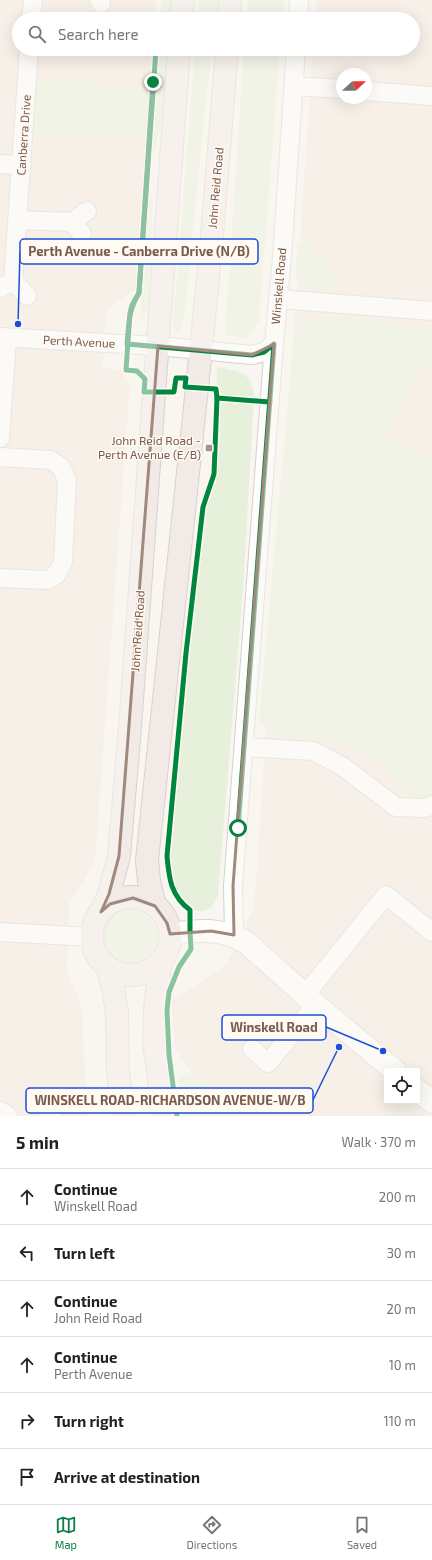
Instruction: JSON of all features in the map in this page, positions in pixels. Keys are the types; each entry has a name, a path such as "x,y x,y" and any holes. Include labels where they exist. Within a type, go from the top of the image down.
{"highway":[{"path":"182,12 183,0"},
{"path":"229,12 230,0"},
{"name":"John Reid Road","path":"101,912 110,894 119,856 130,735 179,56"},
{"name":"John Reid Road","path":"155,906 149,881 147,860 201,350 226,56"},
{"path":"127,898 145,900 155,906 167,923 170,934 166,952 153,969 142,974 130,975 118,973 107,967 99,959 94,948 92,937 96,920 101,912 110,904 127,898"},
{"path":"153,1116 155,1009 161,960"},
{"path":"107,967 113,986 117,1013 118,1072 124,1116"},
{"path":"154,1042 164,1116"}],"street":[{"path":"32,12 33,0"},
{"path":"298,12 299,0"},
{"name":"Canberra Drive","path":"27,296 6,285 18,220 30,56"},
{"name":"Winskell Road","path":"234,935 233,886 274,344 279,299 296,56"},
{"path":"294,86 336,90"},
{"path":"372,91 432,96"},
{"path":"0,164 22,165"},
{"path":"18,220 77,228 87,211"},
{"path":"279,299 432,311"},
{"path":"0,438 4,338"},
{"name":"Perth Avenue","path":"4,338 158,346"},
{"path":"158,346 252,355 264,352 274,344"},
{"path":"0,458 51,460 62,467 67,480 63,562 57,574 48,580 0,578"},
{"path":"244,747 313,751 342,766 396,807 429,807"},
{"path":"252,1049 268,1063 310,1000 386,895 432,932"},
{"path":"170,934 190,931 211,931 234,935 246,943 310,1000 391,1068"},
{"path":"0,932 92,937"},
{"path":"420,1092 432,1102"},
{"path":"0,1111 8,1116"}],"highlighted area":[{"path":"274,344 233,886 234,935 211,931 170,934 167,923 155,906 133,898 110,904 101,912 109,894 119,856 158,346 252,355"}],"shaded area":[{"path":"0,0 156,0 155,12 12,12 12,56 153,56 137,288 106,311 103,368 121,370 130,384 95,862 69,904 67,969 82,1008 87,1116 0,1116"},
{"path":"316,0 432,0 432,1116 246,1116 191,1072 175,1049 171,1001 226,965 254,907 313,56 420,56 420,12 315,12"}],"green space":[{"path":"162,0 173,0 172,12 161,12"},
{"path":"199,0 218,0 217,12 198,12"},
{"path":"248,0 284,0 283,12 247,12"},
{"path":"158,56 167,56 162,121 150,167"},
{"path":"194,56 212,56 206,98 184,321 181,330 175,332 173,324"},
{"path":"244,56 279,56 259,321 247,338 225,335"},
{"path":"37,80 148,87 145,139 33,133"},
{"path":"149,182 153,207 150,299 141,324 141,294"},
{"path":"297,243 307,243 338,281 337,290 309,287 301,284 296,275"},
{"path":"328,316 432,328 432,354 386,433 432,461 432,796 406,791 388,771 356,751 313,739 275,734 259,720 294,337 302,322"},
{"path":"217,367 238,372 247,377 253,388 254,396 243,589 218,895 211,908 201,911 190,910 179,900 168,877 167,852 186,653 203,507 214,474"},
{"path":"130,909 140,911 149,917 155,926 157,936 155,946 149,955 140,961 130,963 120,961 111,955 105,946 103,936 105,926 111,917 120,911"},
{"path":"191,1072 246,1116 184,1116 178,1077"}],"cycle path":[{"path":"156,56 139,293 132,305 130,313 126,370 137,371 145,379 144,392 174,392 176,378 186,378 185,387 216,389 217,398 214,474 203,507 186,653 167,856 172,886 179,899 190,910 191,949 179,967 169,992 167,1010 169,1055 177,1116"},
{"path":"217,398 270,402"}],"place":[{"name":"Perth Avenue - Canberra Drive (N/B)","path":"18,324"},
{"name":"John Reid Road - Perth Avenue (E/B)","path":"209,448"},
{"name":"WINSKELL ROAD-RICHARDSON AVENUE-W/B","path":"339,1047"},
{"name":"Winskell Road","path":"383,1051"}],"route":[{"path":"153,82 139,293 132,305 130,313 127,344 252,355 264,352 274,344 238,828"}]}
